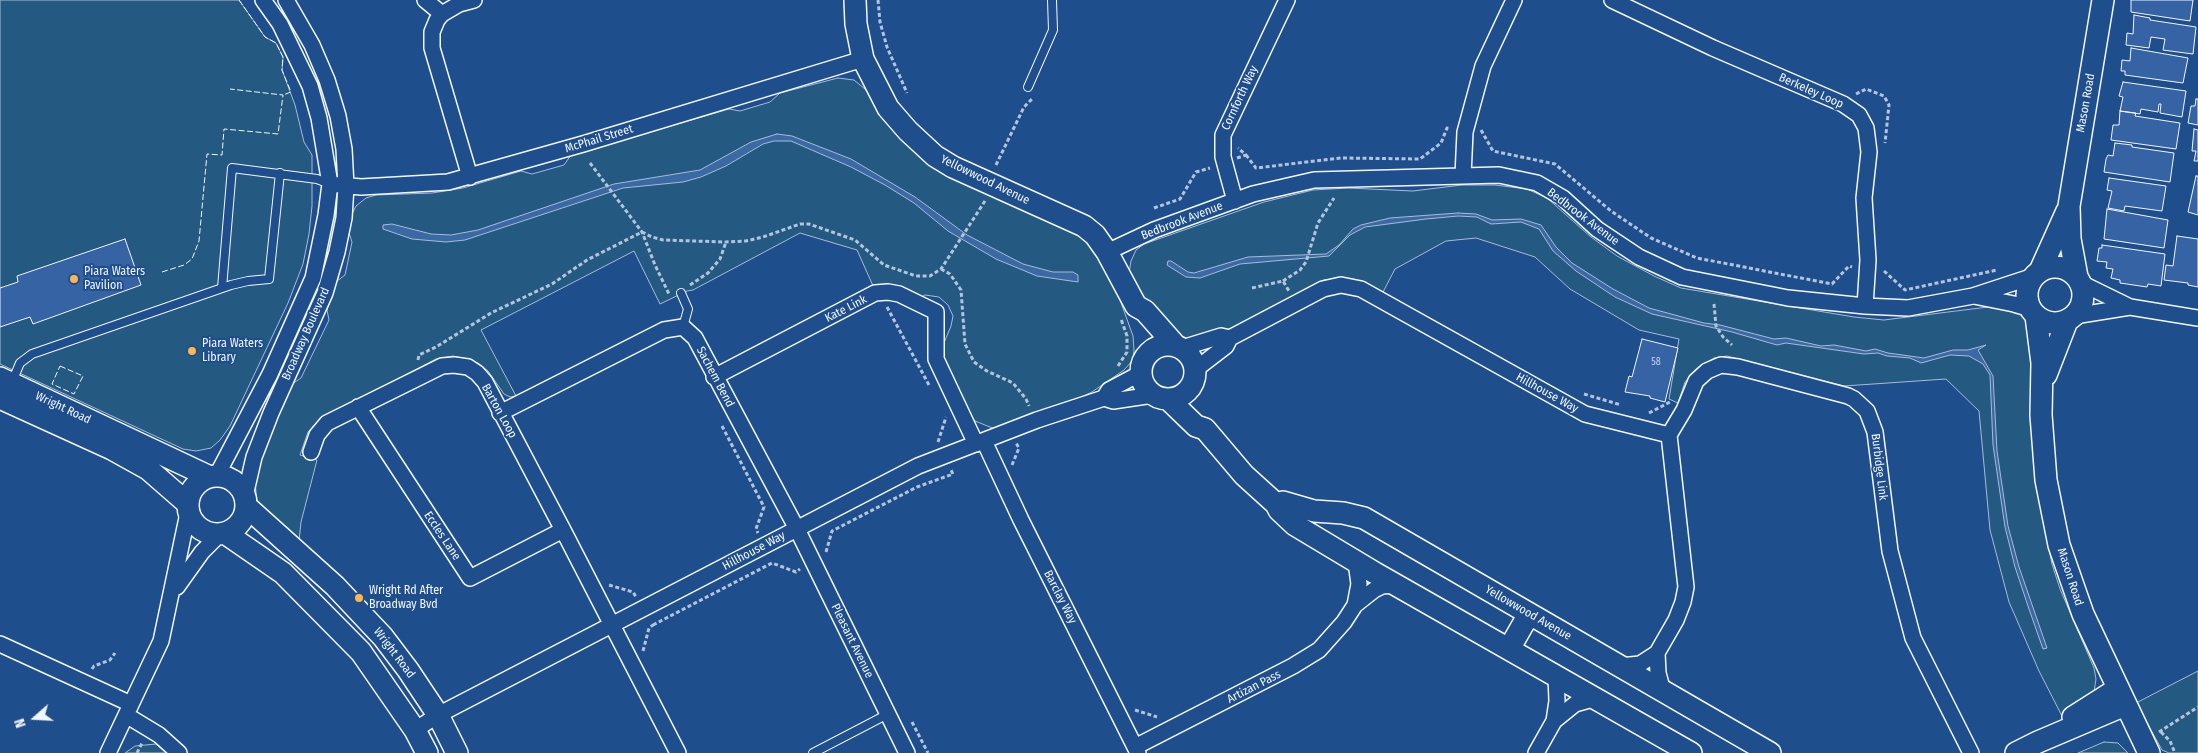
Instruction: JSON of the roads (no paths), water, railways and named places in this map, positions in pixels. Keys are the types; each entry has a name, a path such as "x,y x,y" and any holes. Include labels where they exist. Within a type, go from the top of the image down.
{"street":[{"name":"Broadway Boulevard","path":"213,475 270,374 313,278 326,215 330,184 319,118 310,86 280,24 263,0"},
{"name":"Broadway Boulevard","path":"246,501 254,457 271,413 326,293 344,218 346,186 344,149 327,80 312,45 286,0"},
{"path":"425,0 442,14"},
{"path":"470,177 432,48 432,32 442,14 460,4 474,0"},
{"name":"Yellowwood Avenue","path":"854,0 856,24 863,59 876,88 908,132 935,156 980,180 1084,226 1096,235 1108,252 1128,310 1135,316 1144,336 1143,364"},
{"name":"Cornforth Way","path":"1235,201 1224,163 1223,135 1287,0"},
{"path":"1464,176 1466,128 1483,66 1514,0"},
{"name":"Berkeley Loop","path":"1612,0 1713,48 1844,104 1859,115 1866,128 1869,152 1864,198 1867,269 1865,306"},
{"name":"Mason Road","path":"2079,280 2070,239 2069,206 2104,0"},
{"name":"McPhail Street","path":"330,184 346,186 433,184 470,177 863,59"},
{"name":"Bedbrook Avenue","path":"1108,252 1154,230 1253,194 1314,180 1499,175 1537,183 1563,198 1597,229 1639,257 1682,277 1788,298 1865,306 1908,308 1973,296 2037,274"},
{"name":"Mason Road","path":"2037,274 2069,206"},
{"path":"2130,307 2051,323 2033,313 2027,292 2037,274 2049,267 2059,267 2069,270 2079,280 2130,307 2198,318"},
{"path":"2071,318 2083,300 2079,280"},
{"name":"Hillhouse Way","path":"1193,378 1226,346 1230,338 1323,289 1341,285 1361,289 1585,414 1669,435"},
{"name":"Kate Link","path":"714,377 875,294 888,292 899,294 936,312 936,359 980,442"},
{"name":"Bedbrook Avenue","path":"1973,296 2014,304 2033,313"},
{"name":"Yellowwood Avenue","path":"1128,310 1145,311 1161,332 1178,346"},
{"name":"Mason Road","path":"2033,313 2040,340 2041,415 2046,480 2059,545 2082,614 2149,753"},
{"name":"Mason Road","path":"2042,387 2071,318"},
{"path":"500,413 664,330 683,327"},
{"name":"Sachem Bend","path":"683,327 695,338 714,377 797,528"},
{"name":"Hillhouse Way","path":"1178,346 1221,336 1230,338"},
{"path":"1205,429 1205,419 1194,401 1192,359 1178,346 1160,346 1143,364 1147,389 1196,426 1205,429 1244,476 1276,504 1279,510 1295,525 1395,585 1691,753"},
{"name":"Hillhouse Way","path":"1104,398 1109,390 1143,364"},
{"name":"Barton Loop","path":"311,452 321,428 358,407 436,369 454,365 468,367 477,373 485,382 678,753"},
{"name":"Burbidge Link","path":"1669,435 1684,410 1696,381 1707,371 1721,365 1738,366 1848,396 1867,411 1875,432 1890,551 1913,638 1972,753"},
{"path":"1160,397 1183,395 1193,378"},
{"name":"Wright Road","path":"4,390 213,475"},
{"name":"Wright Road","path":"4,390 148,470 188,508"},
{"name":"Hillhouse Way","path":"415,730 438,715 918,466 1011,430 1104,398 1113,401 1160,397"},
{"name":"Eccles Lane","path":"358,407 470,578 563,530"},
{"path":"1620,666 1640,664 1657,653 1676,620 1683,602 1686,587 1669,435"},
{"name":"Barclay Way","path":"980,442 1136,750"},
{"path":"108,753 161,641 173,592 189,493 195,485 213,475 234,480 241,487 246,501 239,524 222,533 202,552 173,592"},
{"name":"Wright Road","path":"246,501 359,610 408,670 438,715 457,753"},
{"name":"Yellowwood Avenue","path":"1276,504 1283,502 1314,511 1343,513 1364,518 1770,753"},
{"path":"188,508 192,522 199,529 208,533 222,533"},
{"name":"Pleasant Avenue","path":"797,528 908,753"},
{"name":"Wright Road","path":"222,533 283,573 324,612 361,652 415,730 427,753"},
{"name":"Artizan Pass","path":"1355,605 1358,584 1356,562"},
{"name":"Artizan Pass","path":"1136,750 1169,730 1310,657 1336,633 1355,605 1374,590 1382,586 1395,585"},
{"path":"1509,649 1529,614"},
{"path":"0,644 129,710 179,753"},
{"path":"1657,653 1658,673 1663,692"},
{"path":"1536,753 1554,721 1557,701 1556,676"},
{"path":"2016,753 2121,697"},
{"path":"1554,721 1575,704 1596,698"}],"lane":[{"path":"1029,85 1054,30 1052,0"},
{"path":"222,288 232,168 317,179 330,184"},
{"path":"4,390 20,363 32,354 222,288 240,283 269,279 280,173"},
{"path":"678,293 688,310 683,327"},
{"path":"813,753 888,714"}],"place":[{"name":"Piara Waters Pavilion","path":"74,279"},
{"name":"Piara Waters Library","path":"192,351"},
{"name":"Wright Rd After Broadway Bvd","path":"359,598"}]}
